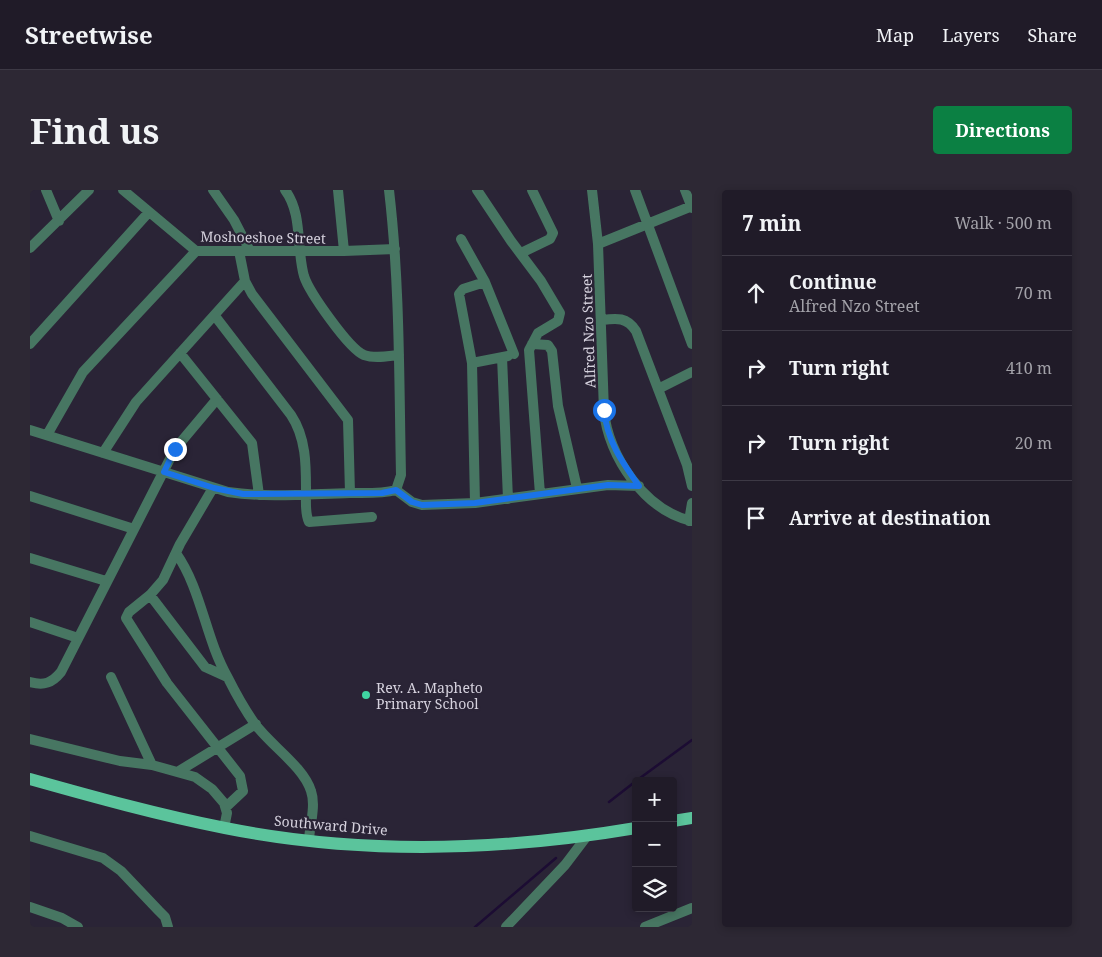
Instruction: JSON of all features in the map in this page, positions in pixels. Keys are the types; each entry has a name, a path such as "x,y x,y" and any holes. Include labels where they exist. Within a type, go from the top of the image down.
{"main road":[{"name":"Southward Drive","path":"30,778 224,828 309,840 368,845 447,847 587,836 632,829"},
{"path":"677,820 692,818"}],"street":[{"path":"46,190 59,221"},
{"path":"30,248 89,190"},
{"name":"Moshoeshoe Street","path":"123,190 196,251 300,250 344,252 395,249"},
{"path":"213,190 234,220 250,251"},
{"path":"285,190 295,211 300,250 308,285 356,350 367,356 399,355"},
{"path":"338,190 344,252"},
{"path":"388,190 395,249 399,355 401,474 396,490"},
{"path":"476,190 541,281 560,316 558,321 538,333 530,347 540,494"},
{"path":"521,253 550,239 554,233 532,190"},
{"name":"Alfred Nzo Street","path":"592,190 598,244 606,425 615,451 639,486 661,508 690,521"},
{"path":"635,190 692,344"},
{"path":"598,244 692,207 685,190"},
{"path":"30,344 149,212"},
{"path":"461,239 484,282 514,354"},
{"path":"47,435 83,372 196,251"},
{"path":"239,251 245,281 252,294 348,420 350,493"},
{"path":"103,453 136,402 245,281"},
{"path":"475,503 472,363 459,292 484,282"},
{"path":"215,316 291,415 300,430 304,445 307,518 312,523 372,517"},
{"path":"602,320 619,318 632,324 687,465 692,486"},
{"path":"472,363 514,354 530,347 548,345 552,351 558,406 577,488"},
{"path":"180,353 252,442 259,495"},
{"path":"502,357 508,499"},
{"path":"658,389 692,372"},
{"path":"30,682 41,685 50,683 56,678 180,440 217,399"},
{"path":"30,430 214,488 259,495 382,493 396,490 417,505 475,503 608,485 639,486"},
{"path":"214,488 176,553 168,571 150,595 129,612 127,622 167,683 238,772 243,786 240,796 226,807 224,828"},
{"path":"30,496 134,529"},
{"path":"690,521 692,503"},
{"path":"176,553 194,586 226,677 256,724 302,776 311,791 312,806 309,840"},
{"path":"30,558 106,581"},
{"path":"150,595 204,667 226,677"},
{"path":"30,622 78,638"},
{"path":"111,677 152,765"},
{"path":"180,771 256,724"},
{"path":"30,739 120,760 180,771 194,777 207,786 226,807"},
{"path":"30,836 93,854 113,864 160,911 165,917 168,927"},
{"path":"506,927 565,865 587,836"},
{"path":"30,907 62,918 78,927"},
{"path":"645,927 692,908"}],"waterway":[{"path":"641,777 692,740"},
{"path":"609,802 632,784"},
{"path":"475,927 556,858"}],"place":[{"name":"Rev. A. Mapheto Primary School","path":"366,695"}],"route":[{"path":"175,449 164,472 228,492 243,494 306,495 382,493 396,490 417,505 422,505 475,503 608,485 639,486 615,451 609,437 604,410"}]}
